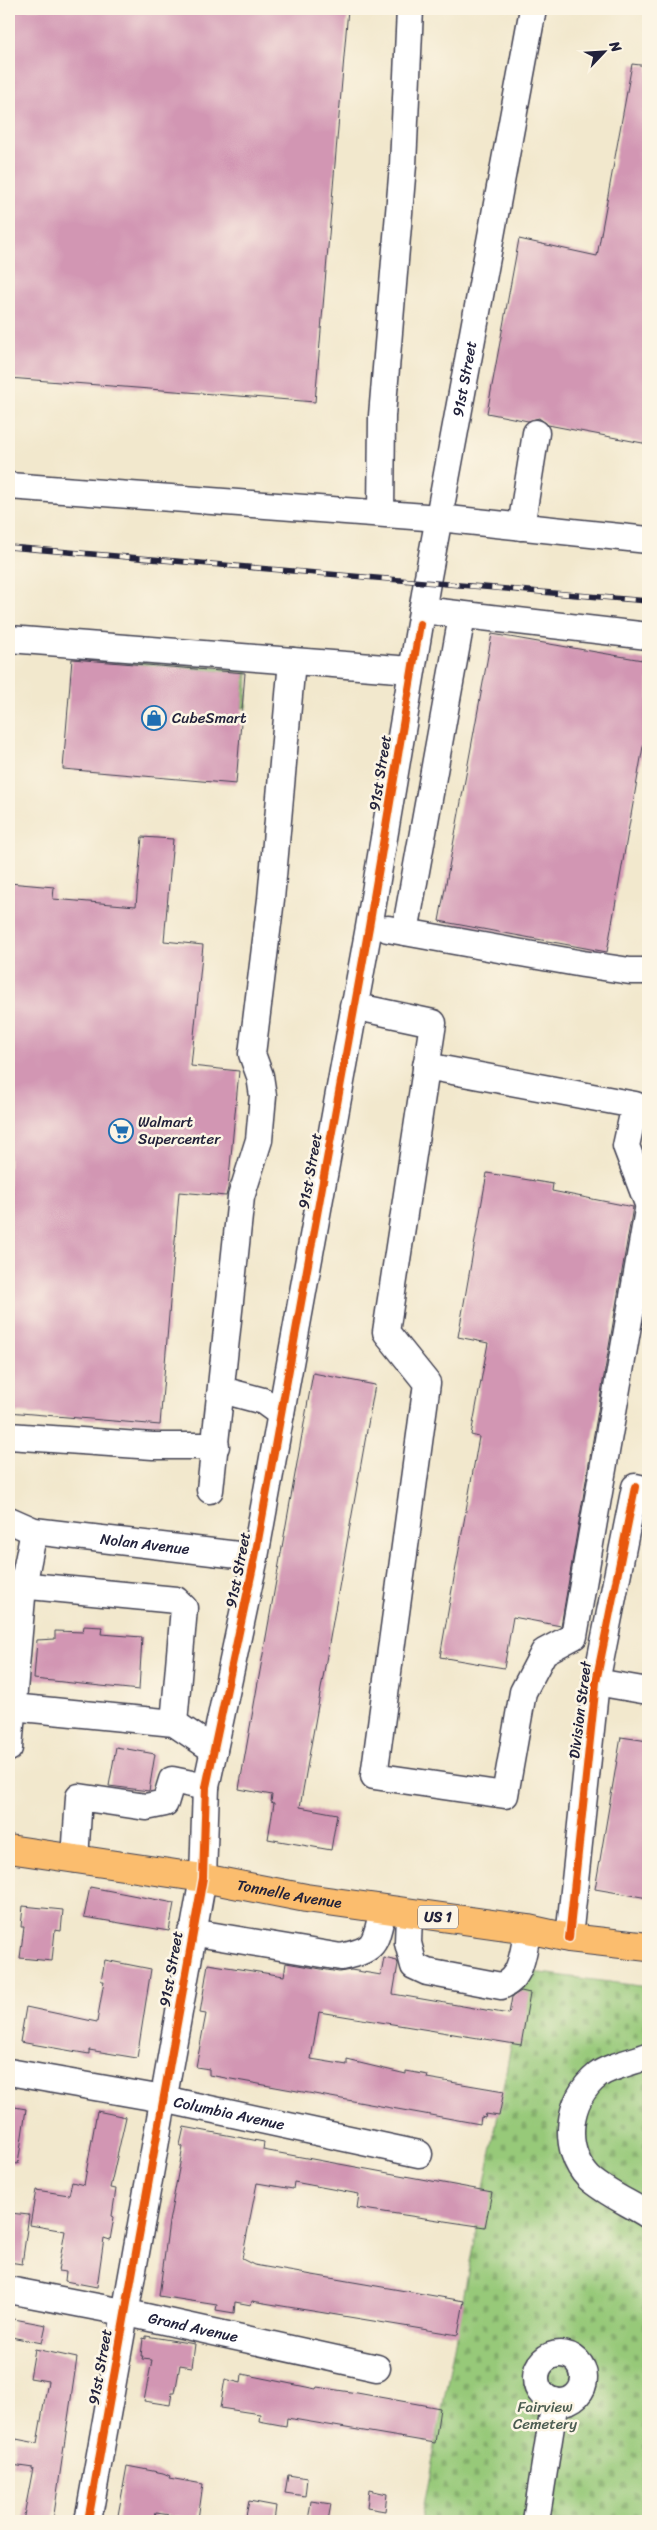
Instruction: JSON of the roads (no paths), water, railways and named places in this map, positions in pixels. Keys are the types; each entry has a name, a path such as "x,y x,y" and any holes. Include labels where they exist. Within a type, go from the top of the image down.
{"main road":[{"name":"Tonnelle Avenue","path":"9,1848 202,1878 306,1898 528,1929 569,1938"},
{"name":"US 1","path":"569,1938 648,1947"}],"street":[{"path":"381,514 382,416 402,165 410,9"},
{"name":"91st Street","path":"88,2521 123,2312 202,1878 206,1787 255,1557 369,927 411,670 534,9"},
{"path":"521,527 536,433"},
{"path":"9,486 439,518 648,540"},
{"path":"421,617 462,616 648,636"},
{"path":"405,932 462,616"},
{"path":"9,639 411,670"},
{"path":"210,1490 242,1198 259,1140 263,1096 260,1076 252,1054 272,899 276,823 292,661"},
{"path":"369,927 630,971 648,971"},
{"path":"354,1006 433,1023 386,1332 427,1383 374,1776 505,1796 523,1692 544,1652 574,1636 604,1642"},
{"path":"426,1066 635,1105 626,1146 648,1204"},
{"path":"574,1636 648,1210"},
{"path":"222,1390 263,1401 280,1414"},
{"path":"9,1436 154,1446 216,1446"},
{"name":"Division Street","path":"569,1938 596,1682 642,1488"},
{"name":"Nolan Avenue","path":"9,1520 34,1531 255,1557"},
{"path":"9,1748 16,1585 34,1531"},
{"name":"Nolan Avenue","path":"9,1537 34,1531"},
{"path":"16,1585 176,1600 184,1608 174,1723"},
{"path":"596,1682 648,1691"},
{"path":"12,1707 174,1723 214,1750"},
{"path":"75,1859 80,1797 146,1807 165,1803 172,1780 206,1787"},
{"path":"397,1911 414,1966 427,1972 500,1986 509,1983 518,1973 528,1929"},
{"path":"192,1932 341,1957 363,1952 373,1945 397,1911"},
{"path":"648,2056 598,2074 577,2100 570,2125 574,2152 589,2178 648,2215"},
{"name":"Columbia Avenue","path":"9,2072 163,2099 420,2154"},
{"name":"Grand Avenue","path":"9,2290 123,2312 376,2368"},
{"path":"536,2521 555,2401"}],"railway":[{"path":"9,547 648,601"}],"place":[{"name":"CubeSmart","path":"154,718"},
{"name":"Walmart Supercenter","path":"121,1131"}],"park label":[{"name":"Fairview Cemetery","path":"545,2416"}]}
